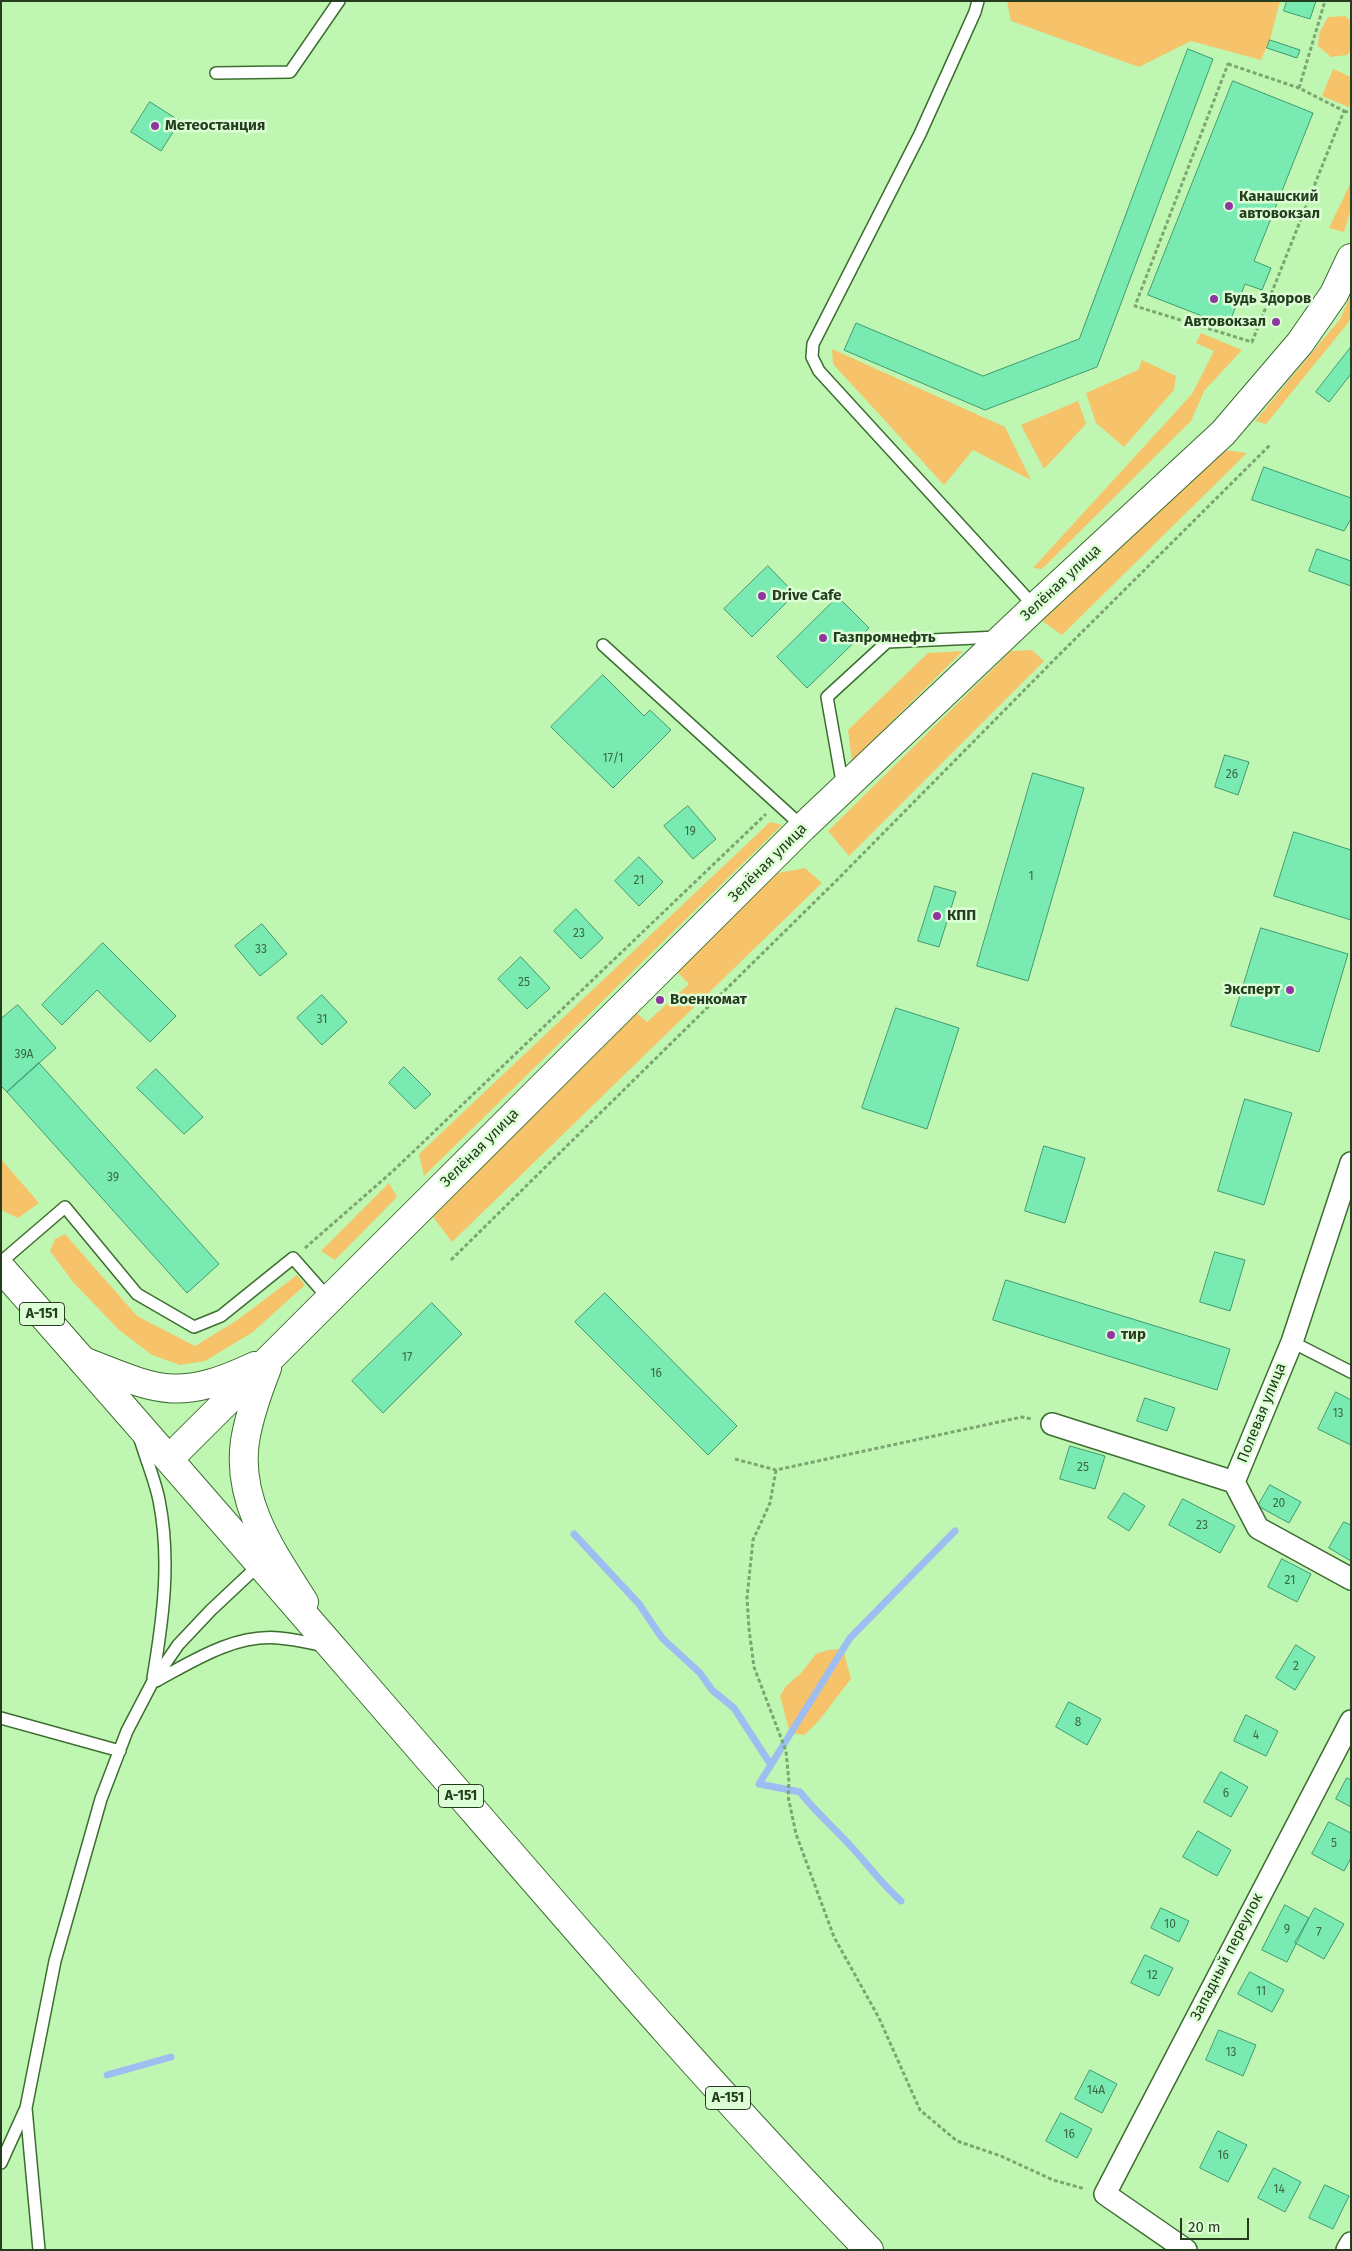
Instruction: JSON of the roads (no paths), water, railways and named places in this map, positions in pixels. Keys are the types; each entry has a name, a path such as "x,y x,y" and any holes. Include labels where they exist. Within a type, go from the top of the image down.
{"main road":[{"name":"Зелёная улица","path":"170,1458 843,788 1035,607 1223,434 1300,343 1334,294 1351,258"},
{"name":"А-151","path":"1,1268 170,1458 589,1944 823,2202 869,2250"},
{"path":"83,1361 144,1385 173,1390 199,1388 225,1380 270,1359"},
{"path":"270,1359 254,1402 245,1442 245,1474 250,1505 265,1541 332,1648"}],"street":[{"name":"Полевая улица","path":"1052,1424 1234,1482 1292,1342 1351,1163"},
{"path":"1234,1482 1258,1528 1351,1579"},
{"name":"Западный переулок","path":"1186,2250 1106,2194 1351,1721"},
{"path":"1347,2250 1351,2243"}],"lane":[{"path":"216,73 290,72 339,1"},
{"path":"978,1 975,12 920,134 813,344 812,358 819,371 1035,607"},
{"path":"843,788 827,696 887,642 1004,637"},
{"path":"603,644 803,827"},
{"path":"1,1262 65,1207 137,1294 194,1327 221,1316 293,1258 330,1300"},
{"path":"1292,1342 1351,1372"},
{"path":"133,1418 159,1500 166,1554 163,1621 152,1683"},
{"path":"1,2163 26,2108 55,1961 101,1799 127,1731 152,1683 178,1646 211,1610 260,1564"},
{"path":"152,1683 203,1655 245,1640 278,1638 332,1648"},
{"path":"1,1718 120,1751"},
{"path":"26,2108 39,2250"}],"waterway":[{"path":"901,1901 800,1792 759,1784 850,1638 955,1531"},
{"path":"574,1534 639,1604 662,1638 700,1673 712,1690 734,1708 771,1765"},
{"path":"107,2075 171,2057"}],"place":[{"name":"Метеостанция","path":"155,126"},
{"name":"Канашский автовокзал","path":"1229,206"},
{"name":"Будь Здоров","path":"1214,299"},
{"name":"Автовокзал","path":"1276,322"},
{"name":"Drive Cafe","path":"762,596"},
{"name":"Газпромнефть","path":"823,638"},
{"name":"КПП","path":"937,916"},
{"name":"Эксперт","path":"1290,990"},
{"name":"Военкомат","path":"660,1000"},
{"name":"тир","path":"1111,1335"}]}
